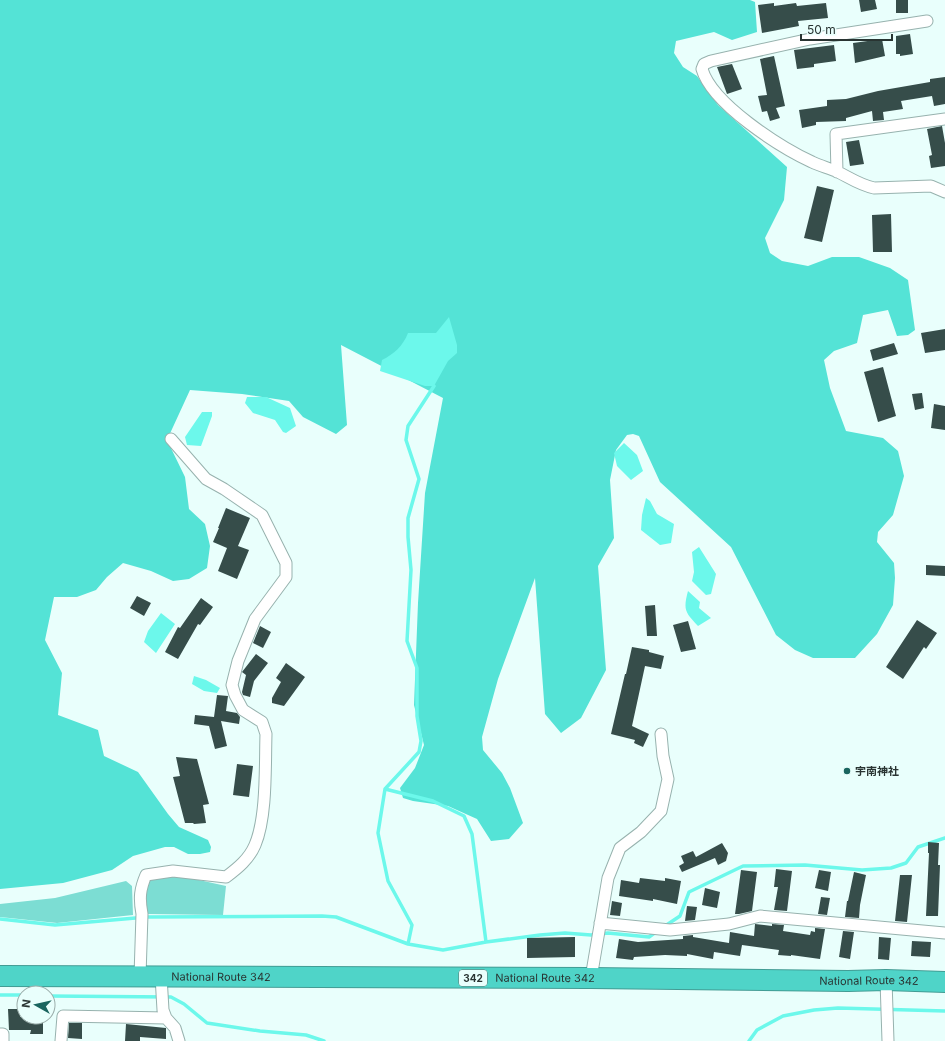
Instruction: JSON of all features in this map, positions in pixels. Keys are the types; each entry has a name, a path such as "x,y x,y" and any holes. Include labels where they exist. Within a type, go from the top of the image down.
{"highway":[{"name":"National Route 342","path":"0,976 591,978 848,981 886,980 945,982"}],"street":[{"path":"927,21 810,39 711,61 704,64 702,68 704,76 722,100 749,124 783,146 812,162 837,172 864,186 874,188 931,186 945,192"},
{"path":"837,172 836,134 945,119"},
{"path":"140,976 142,914 140,905 140,889 146,875 173,871 226,877 244,863 255,846 262,822 266,734 262,722 243,710 234,695 232,685 238,661 255,619 286,577 286,563 262,515 224,489 206,479 171,439"},
{"path":"591,978 608,878 620,848 641,832 661,811 668,779 663,756 661,734"},
{"path":"600,923 670,930 729,924 760,916 945,933"},
{"path":"161,976 163,1010 166,1018 175,1028 179,1041"},
{"path":"886,980 888,1041"},
{"path":"61,1041 63,1016 166,1018"},
{"path":"0,1034 3,1034 3,1041"}],"shaded area":[{"path":"0,0 750,0 755,2 757,32 732,40 714,32 676,41 674,53 683,67 697,76 718,105 787,167 784,200 765,238 770,253 782,261 808,266 832,257 859,257 890,268 908,280 915,330 908,335 897,336 888,310 863,315 857,343 834,351 824,360 830,388 846,431 883,438 898,451 904,476 893,515 878,532 877,542 894,563 895,578 893,605 877,634 855,658 813,658 795,650 776,635 731,547 660,482 639,436 633,434 627,435 616,450 610,480 614,538 598,566 606,670 581,718 561,733 545,714 535,578 498,679 482,737 483,750 502,773 510,788 523,823 509,839 491,841 477,819 448,806 413,801 403,798 400,788 415,768 424,745 414,705 418,603 425,493 443,398 341,345 347,425 336,434 303,417 289,401 242,394 190,390 167,440 185,477 189,509 205,524 210,546 207,568 189,579 173,581 151,571 123,563 107,577 96,590 77,597 54,597 45,640 62,673 58,715 98,730 104,756 138,772 179,827 208,840 211,847 210,852 188,854 174,847 165,847 133,856 112,870 63,883 0,889"},
{"path":"449,317 457,345 457,353 448,361 434,386 425,386 380,371 382,360 398,349 404,342 408,333 436,333"},
{"path":"247,397 266,397 290,408 296,426 286,433 283,432 275,420 253,413 245,403"},
{"path":"202,412 212,412 212,416 201,446 187,445 185,437"},
{"path":"624,443 637,455 643,471 631,480 617,466 614,453"},
{"path":"646,498 650,501 657,514 674,524 671,543 660,545 641,530 642,515"},
{"path":"699,547 716,574 711,594 706,595 692,581 694,572 692,552"},
{"path":"688,591 700,602 699,608 711,618 698,626 686,610"},
{"path":"161,613 175,624 156,653 144,642 148,631"},
{"path":"194,676 206,680 220,688 217,693 204,691 192,684"},
{"path":"172,874 226,886 223,915 147,914 144,887 150,879"},
{"path":"126,881 132,886 133,915 57,923 0,917 0,904 55,898"}],"building":[{"path":"859,0 875,0 877,9 861,12"},
{"path":"896,0 908,0 908,13 896,13"},
{"path":"774,3 774,6 796,3 797,6 826,3 828,18 798,21 799,26 762,33 758,5"},
{"path":"910,34 913,54 900,56 900,54 896,54 896,36"},
{"path":"882,39 885,56 855,63 853,43"},
{"path":"834,45 836,61 814,64 814,67 797,69 794,50"},
{"path":"774,56 785,106 776,108 780,118 770,121 767,111 762,112 758,96 767,95 760,59"},
{"path":"732,64 742,89 727,94 717,67"},
{"path":"945,77 945,104 934,106 932,96 901,101 903,109 883,112 884,120 873,121 872,111 846,118 846,121 816,122 816,125 802,128 799,110 827,106 827,100 846,99 878,91 930,82 930,79"},
{"path":"942,126 945,143 945,166 931,168 929,156 932,155 927,129"},
{"path":"859,140 864,164 850,166 846,142"},
{"path":"817,186 834,190 822,242 804,238"},
{"path":"891,214 892,252 873,252 872,215"},
{"path":"945,329 945,350 925,353 921,333"},
{"path":"894,343 898,354 873,361 870,350"},
{"path":"883,367 896,416 878,422 864,372"},
{"path":"922,393 924,408 915,410 912,394"},
{"path":"934,404 945,406 945,430 931,428"},
{"path":"226,508 250,518 238,546 249,550 237,579 218,571 227,548 213,542"},
{"path":"926,565 945,566 945,576 926,575"},
{"path":"137,596 151,603 144,616 130,608"},
{"path":"201,598 213,607 200,625 198,624 178,659 165,652 178,627 180,628"},
{"path":"655,605 657,636 647,636 645,606"},
{"path":"917,620 937,633 926,649 924,647 903,679 886,667"},
{"path":"688,621 696,649 681,652 673,625"},
{"path":"260,626 271,632 263,648 253,643"},
{"path":"632,647 649,650 649,652 664,656 661,669 645,666 632,726 649,734 643,747 634,743 635,740 611,734"},
{"path":"256,654 268,663 254,681 250,697 243,695 242,692 246,675 242,672"},
{"path":"286,663 305,677 284,706 272,703 272,698 281,682 276,678"},
{"path":"217,695 228,696 226,711 237,713 240,717 239,724 221,721 227,746 215,749 209,726 194,724 195,715 214,717"},
{"path":"176,757 197,759 209,804 203,805 206,823 185,823 173,777 180,776"},
{"path":"237,764 253,766 249,797 233,795"},
{"path":"928,842 939,843 938,865 940,865 938,916 926,916 929,853"},
{"path":"722,843 728,853 726,861 718,865 715,858 682,872 679,866 684,863 681,856 693,851 696,857"},
{"path":"776,869 792,871 787,911 774,910 778,887 774,887"},
{"path":"741,870 757,872 752,911 735,914"},
{"path":"819,870 831,872 828,891 815,888"},
{"path":"854,872 866,875 859,918 845,917"},
{"path":"900,875 912,875 907,922 895,921"},
{"path":"640,878 665,881 665,878 681,881 677,904 653,899 653,901 619,896 621,880 639,883"},
{"path":"705,888 720,892 717,908 702,905"},
{"path":"821,897 830,898 827,915 818,914"},
{"path":"612,901 622,903 620,916 610,915"},
{"path":"687,906 697,907 695,920 685,921"},
{"path":"755,924 772,926 772,924 784,925 783,931 810,935 811,931 815,932 815,928 825,929 820,959 791,955 778,955 779,950 742,945 740,956 714,952 713,959 687,954 687,956 665,955 634,957 633,960 616,958 619,939 638,942 683,939 683,936 693,935 693,937 729,943 730,932 754,936"},
{"path":"843,931 854,932 850,959 839,957"},
{"path":"575,937 575,957 527,958 527,938"},
{"path":"879,937 891,938 889,960 878,959"},
{"path":"912,941 931,942 930,957 911,956"},
{"path":"8,1009 16,1009 16,1025 43,1025 43,1034 30,1034 31,1030 9,1030"},
{"path":"69,1023 82,1023 82,1039 68,1038"},
{"path":"126,1024 166,1028 166,1039 140,1037 140,1041 125,1041"}],"waterway":[{"path":"408,944 412,925 388,881 378,833 385,789 419,752 421,741 417,716 417,668 407,641 411,570 408,518 419,479 406,440 408,426 434,386"},
{"path":"385,789 433,801 464,816 472,834 486,942"},
{"path":"665,926 680,916 689,892 743,866 805,865 862,870 891,868 906,863 918,847 945,838"},
{"path":"0,919 55,925 147,917 322,916 336,917 408,944 443,950 486,942 540,935 565,933 591,935 608,933 649,937 656,932"},
{"path":"0,995 16,995"},
{"path":"56,996 171,997 184,1004 207,1023 260,1031 306,1035 324,1041"},
{"path":"749,1041 757,1030 783,1016 814,1010 838,1008 945,1011"}],"place":[{"name":"宇南神社","path":"847,771"}]}
